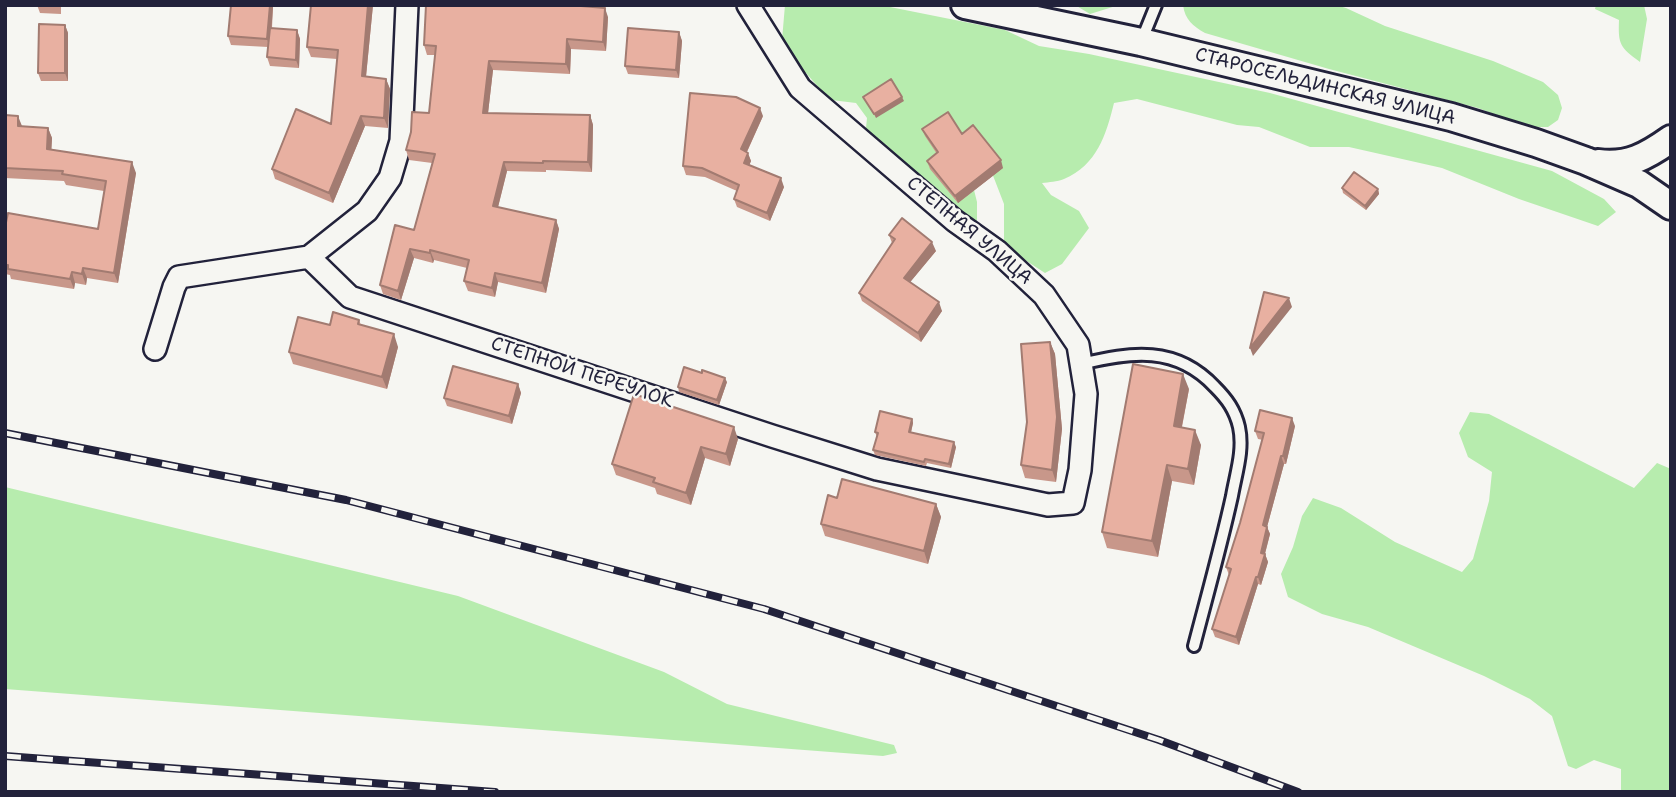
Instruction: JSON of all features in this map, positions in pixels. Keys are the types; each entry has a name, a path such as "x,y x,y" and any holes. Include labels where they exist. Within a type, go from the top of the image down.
{"street":[{"path":"155,349 179,277 309,257 367,211 390,178 401,141 407,5"},
{"name":"СТЕПНАЯ УЛИЦА","path":"748,5 800,88 955,221 997,251 1044,295 1078,345 1086,394 1080,470 1073,503"},
{"name":"СТАРОСЕЛЬДИНСКАЯ УЛИЦА","path":"965,5 1141,42 1451,117 1586,161 1639,184 1671,206"},
{"path":"1586,161 1625,164 1652,153 1671,139"},
{"name":"СТЕПНОЙ ПЕРЕУЛОК","path":"309,257 350,296 772,436 877,469 1048,505 1073,503"}],"lane":[{"path":"1141,42 1156,5"},
{"path":"1081,363 1117,356 1151,354 1176,359 1205,377 1232,405 1239,428 1240,453 1225,528 1194,646"}],"green space":[{"path":"785,5 880,5 1005,30 1039,46 1089,54 1270,93 1552,171 1604,199 1616,212 1598,226 1519,199 1442,168 1349,147 1310,147 1259,127 1237,125 1137,99 1114,103 1098,148 1085,166 1064,179 1042,183 1051,195 1079,211 1089,228 1062,264 1045,273 1004,242 1004,204 992,173 972,182 977,202 977,226 865,138 867,118 856,103 823,99 820,89 806,73 784,72 782,40"},
{"path":"1075,5 1119,5 1090,14"},
{"path":"1183,5 1336,5 1385,26 1493,61 1543,82 1558,95 1562,108 1558,120 1548,127 1528,127 1478,108 1205,33 1190,22"},
{"path":"1596,5 1644,5 1647,19 1640,62 1622,45 1619,20 1595,9"},
{"path":"1470,412 1489,414 1634,488 1657,463 1671,469 1671,792 1621,792 1621,769 1594,760 1576,769 1568,766 1552,716 1530,699 1484,676 1368,627 1322,614 1288,597 1281,574 1302,516 1313,498 1341,508 1395,542 1462,572 1473,559 1489,501 1492,472 1468,457 1459,433"},
{"path":"5,487 458,596 664,672 727,704 894,745 897,753 883,756 5,689"}],"building":[{"path":"231,5 270,5 267,39 228,36"},
{"path":"311,5 368,5 362,76 386,79 384,118 361,116 329,193 272,169 296,109 331,124 338,50 307,47"},
{"path":"426,5 569,5 605,8 603,42 567,39 566,64 489,61 483,113 590,115 588,162 504,162 493,206 556,220 542,283 495,273 492,288 464,281 469,260 430,250 430,253 410,249 398,291 380,285 395,225 414,230 435,154 406,150 411,132 412,112 429,113 436,46 424,45"},
{"path":"39,24 65,25 65,73 38,73"},
{"path":"270,28 297,30 296,60 267,57"},
{"path":"628,28 679,32 676,70 625,66"},
{"path":"891,79 902,97 874,114 863,97"},
{"path":"690,93 736,97 760,108 741,149 748,153 744,163 781,178 767,213 734,199 739,185 702,168 683,166"},
{"path":"948,112 962,134 973,125 1001,160 955,196 927,161 938,152 922,129"},
{"path":"5,115 18,116 18,126 48,128 47,149 132,162 114,273 83,268 82,274 72,272 70,279 8,269 8,265 5,265 5,227 8,213 98,229 106,181 62,174 63,171 5,168"},
{"path":"1354,172 1378,189 1365,206 1342,188"},
{"path":"902,218 932,242 904,278 939,302 918,333 859,293 895,239 889,235"},
{"path":"1264,292 1289,298 1250,348"},
{"path":"333,312 359,320 358,324 394,334 382,377 289,352 298,317 330,325"},
{"path":"1050,342 1057,417 1052,470 1021,465 1027,422 1021,344"},
{"path":"1133,364 1183,374 1174,426 1195,430 1188,469 1167,465 1152,541 1102,532"},
{"path":"453,366 518,384 509,416 444,398"},
{"path":"684,367 725,378 717,400 678,387"},
{"path":"634,394 734,427 726,454 701,447 686,493 653,482 655,478 612,464"},
{"path":"1260,410 1292,418 1263,525 1267,527 1261,553 1265,554 1236,637 1212,629 1231,569 1226,567 1264,433 1255,431"},
{"path":"880,411 912,419 909,432 954,442 949,464 925,459 924,462 873,450"},
{"path":"842,479 936,504 924,551 821,524 828,495 837,498"}],"railway":[{"path":"5,433 346,500 764,609 1159,740 1298,792"},
{"path":"5,756 495,792"}]}
